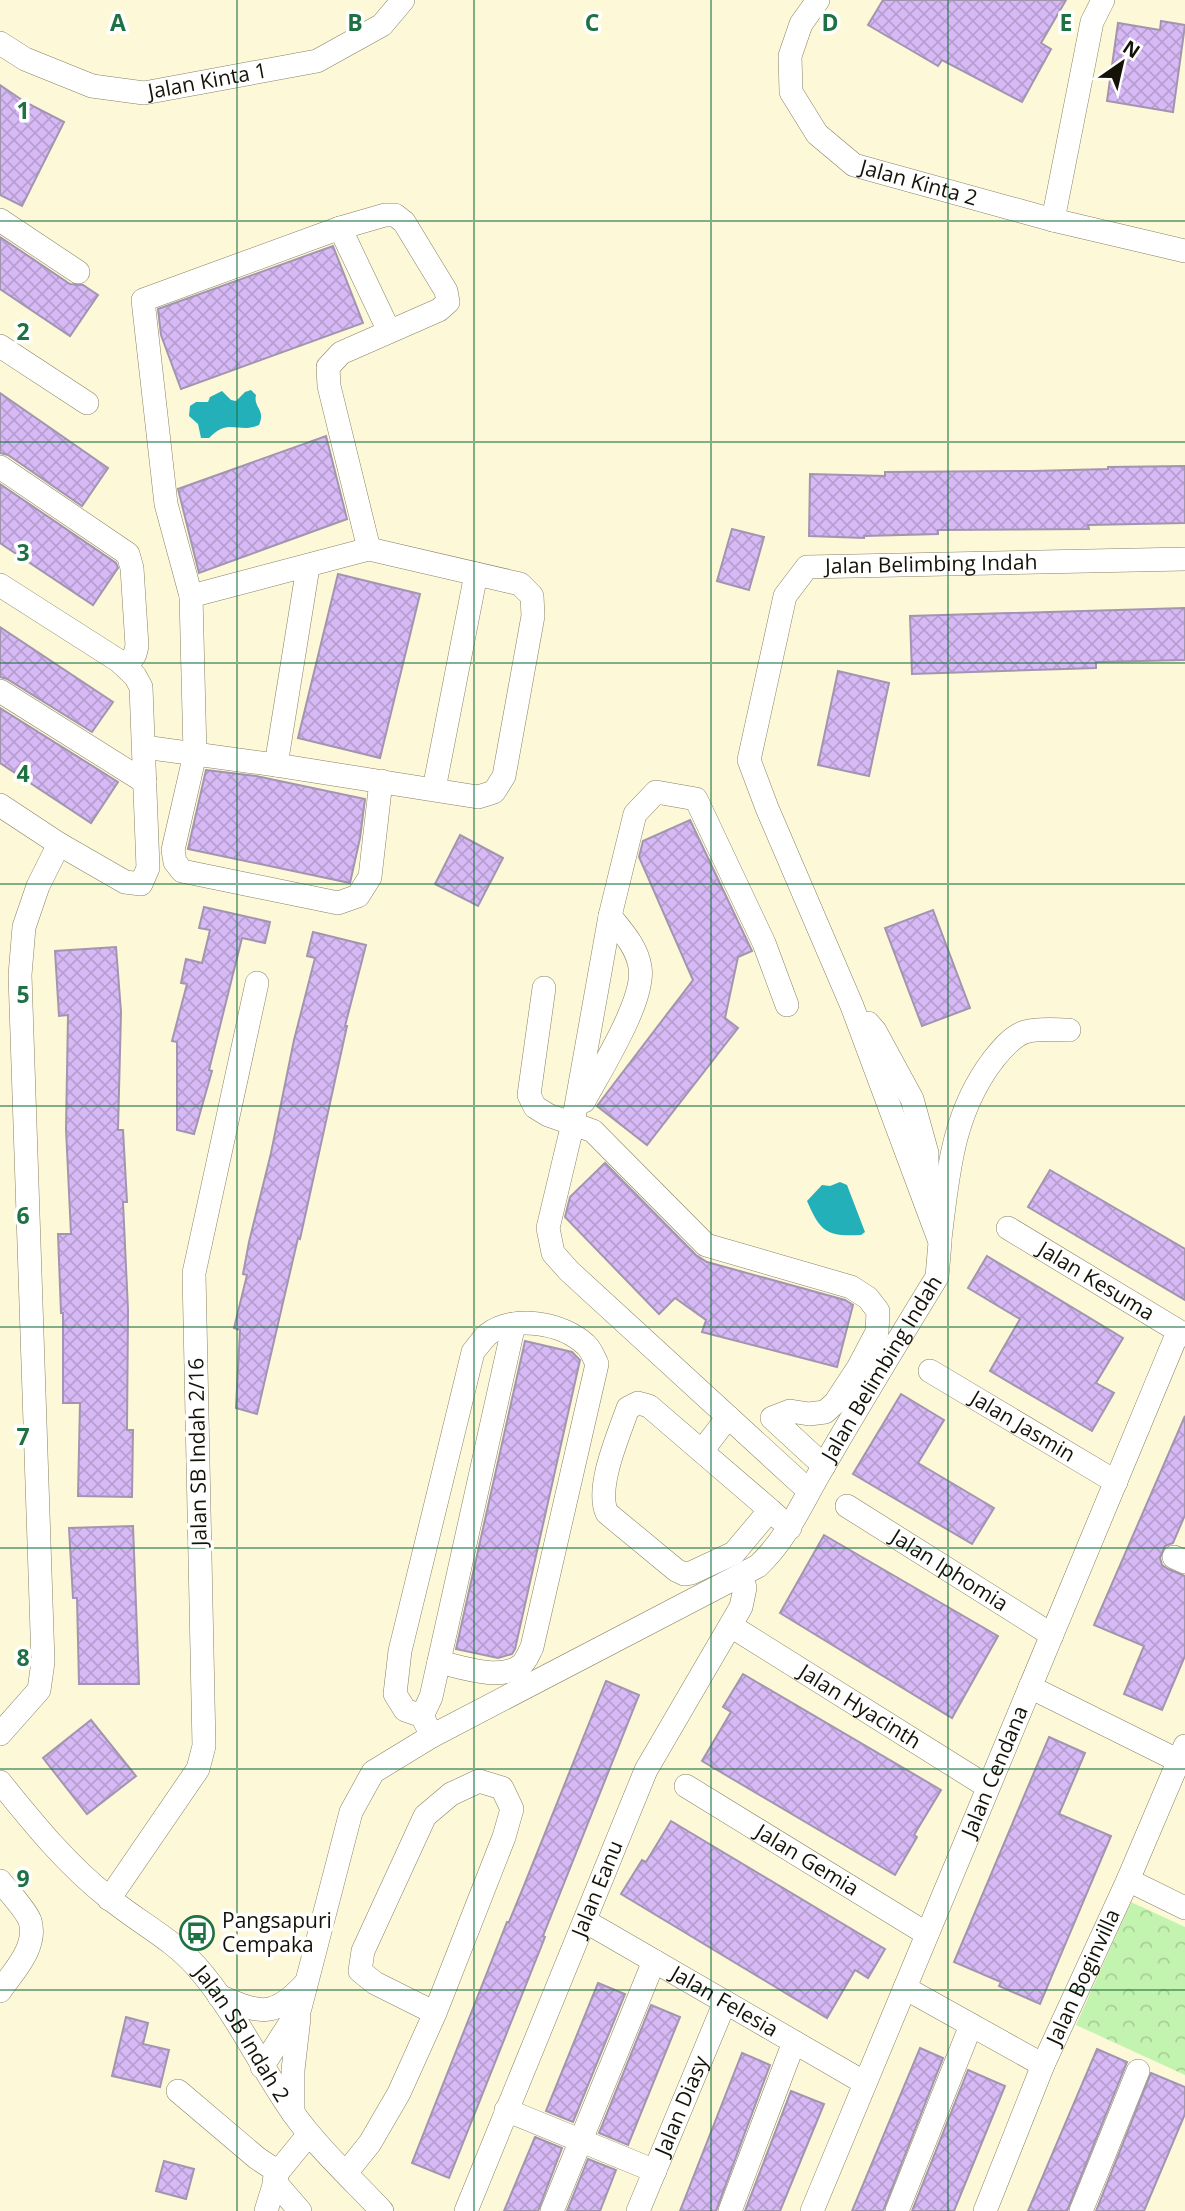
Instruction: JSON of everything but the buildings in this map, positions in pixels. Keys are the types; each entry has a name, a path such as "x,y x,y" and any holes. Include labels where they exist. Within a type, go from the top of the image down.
{"street":[{"name":"Jalan Kinta 1","path":"0,43 26,59 93,86 144,93 317,61 382,25 403,0"},
{"name":"Jalan Kinta 2","path":"818,0 801,24 790,56 791,92 817,134 854,165 1053,220 1185,251"},
{"path":"1053,220 1092,22 1103,0"},
{"path":"369,549 329,386 328,367 341,353 439,310 448,302 446,291 404,222 395,215 385,215 340,228 143,300 166,504 191,596 195,754 173,850 175,862 182,871 338,903 358,896 370,877 381,781"},
{"path":"0,220 78,272"},
{"path":"340,228 389,331"},
{"path":"0,346 88,402"},
{"path":"0,467 128,554 132,568 137,646 127,666"},
{"path":"144,747 478,797 495,792 504,776 533,615 532,596 520,584 369,549 191,596"},
{"name":"Jalan Belimbing Indah","path":"262,2067 300,2008 351,1812 373,1772 427,1726 758,1566 774,1551 790,1528 809,1491 937,1277 940,1242 852,1006 749,760 785,596 807,567 1185,559"},
{"path":"276,765 308,566"},
{"path":"434,789 476,574"},
{"path":"0,585 127,666 141,687 148,869 141,884 125,882 59,844 0,805"},
{"path":"0,691 145,782"},
{"path":"787,1005 764,943 696,799 656,792 635,814 610,916 573,1123 548,1228 553,1253 809,1491"},
{"path":"0,1734 38,1690 43,1662 20,975 24,927 38,886 59,844"},
{"path":"573,1123 630,1013 641,985 640,966 629,940 610,916"},
{"name":"Jalan SB Indah 2/16","path":"109,1899 198,1769 204,1746 194,1273 257,983"},
{"path":"544,988 529,1095 535,1107 548,1115 593,1131 706,1245 851,1287 868,1298 878,1311 877,1332 835,1403 825,1412 809,1414 790,1411 772,1418 748,1435"},
{"path":"940,1242 948,1170 960,1118 978,1080 1004,1045 1025,1032 1069,1030"},
{"name":"Jalan Kesuma","path":"1008,1228 1182,1334"},
{"path":"439,1662 483,1671 507,1672 522,1665 532,1647 597,1364 589,1346 568,1332 537,1324 514,1324 488,1334 472,1352 400,1651 395,1694 405,1710 427,1726 431,1697 514,1324"},
{"name":"Jalan Cendana","path":"812,2211 1116,1482 1182,1334"},
{"name":"Jalan Jasmin","path":"930,1371 1116,1482"},
{"path":"770,1510 734,1553 691,1573 684,1574 676,1570 607,1513 603,1504 602,1495 614,1448 628,1408 638,1403 649,1406 702,1451 770,1510 790,1528"},
{"path":"702,1451 728,1417"},
{"path":"772,1418 824,1466"},
{"name":"Jalan Iphomia","path":"846,1506 1052,1635"},
{"name":"Jalan Eanu","path":"466,2211 646,1770 741,1607 745,1588 741,1576"},
{"name":"Jalan Hyacinth","path":"731,1626 988,1787"},
{"path":"1030,1688 1182,1753"},
{"name":"Jalan Boginvilla","path":"985,2211 1043,2064 1128,1880 1182,1753"},
{"path":"346,2173 370,2143 400,2093 435,2013 504,1837 512,1809 502,1788 479,1781 451,1794 425,1816 363,1951 360,1971 375,1983 435,2013"},
{"name":"Jalan SB Indah 2","path":"0,1782 68,1862 109,1899 178,1946 219,1996 262,2067 309,2134 382,2211"},
{"name":"Jalan Gemia","path":"686,1786 927,1934"},
{"path":"1128,1880 1185,1908"},
{"path":"0,1881 30,1921 31,1938 26,1954 0,1991"},
{"name":"Jalan Felesia","path":"585,1921 865,2083"},
{"path":"552,2211 654,1961"},
{"path":"219,1996 251,2009 272,2010 289,2000 304,1985"},
{"path":"905,1988 1043,2064"},
{"name":"Jalan Diasy","path":"638,2211 725,2002"},
{"path":"293,2113 293,2070 300,2008"},
{"path":"897,2211 971,2025"},
{"path":"730,2211 794,2042"},
{"path":"1081,2211 1138,2071"},
{"path":"178,2091 257,2158 276,2177 300,2211"},
{"path":"506,2110 655,2171"},
{"path":"266,2211 276,2177 309,2134"}],"green space":[{"path":"1131,1902 1185,1927 1185,2075 1076,2025"}],"water":[{"path":"251,390 256,395 261,415 259,425 222,428 209,438 201,438 198,424 189,416 190,406 196,402 208,402 210,397 222,391 236,401"},
{"path":"840,1182 847,1185 865,1232 861,1235 840,1235 826,1230 816,1219 807,1201 822,1185 830,1186"}],"place":[{"name":"Pangsapuri Cempaka","path":"197,1933"}]}
